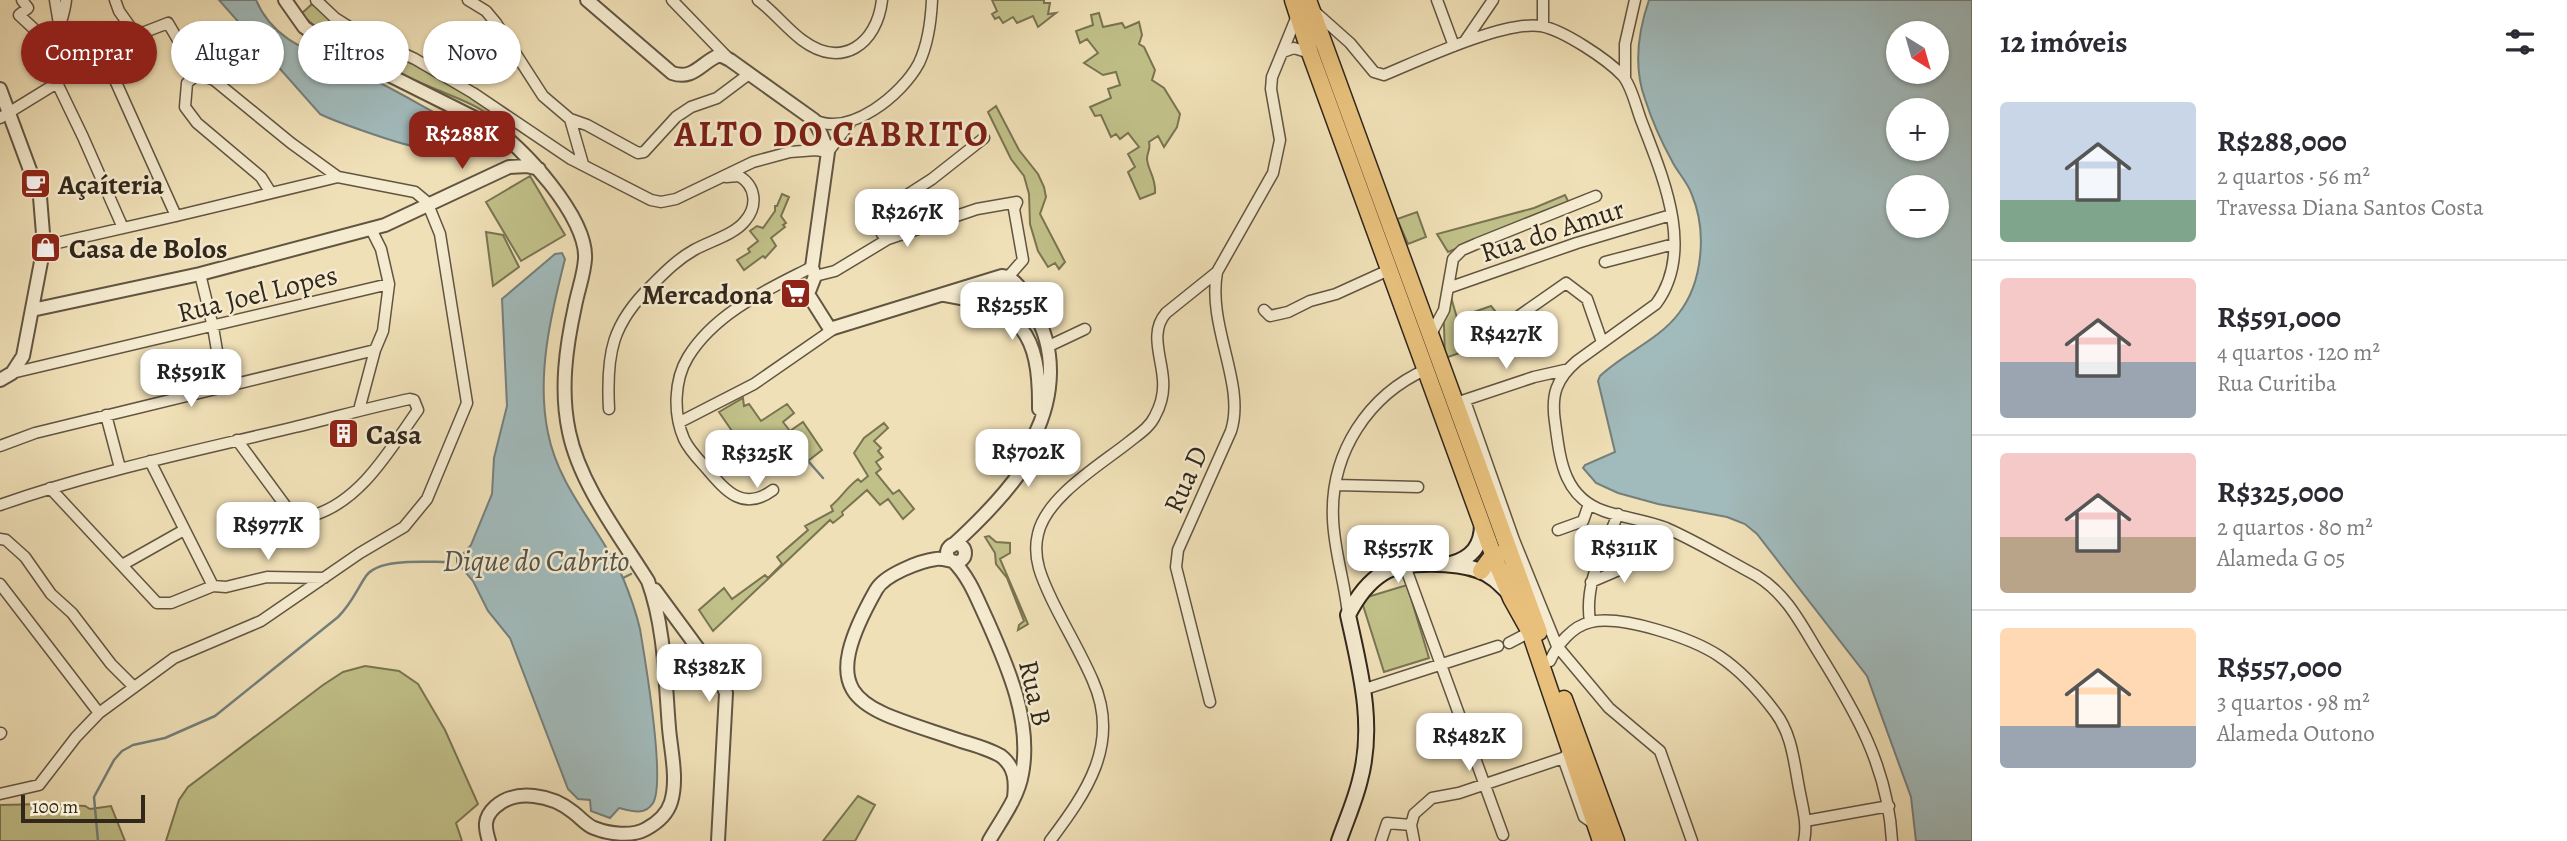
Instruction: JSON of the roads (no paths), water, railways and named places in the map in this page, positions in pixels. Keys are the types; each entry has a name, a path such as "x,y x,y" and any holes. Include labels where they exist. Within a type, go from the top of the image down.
{"main road":[{"path":"1302,5 1310,53 1482,522 1490,557 1530,632 1566,756 1601,841"},
{"path":"1302,5 1460,402 1490,557 1553,653 1616,841"},
{"path":"1449,564 1469,556 1490,557"},
{"path":"1339,841 1357,791 1366,742 1365,689 1348,615 1355,601 1376,579 1393,568 1449,564 1490,557"}],"street":[{"path":"22,0 27,8 19,15 26,21"},
{"path":"55,0 58,21"},
{"path":"61,21 65,14 66,0"},
{"path":"115,0 126,21"},
{"path":"285,0 304,27 329,45 489,125 518,147 539,169 568,213 585,251 566,363 565,407 569,433 581,470 648,581 719,677 726,694 718,841"},
{"path":"316,0 335,18 359,33 415,59 473,93 571,159 657,202 676,199 726,177 740,167 782,154 816,150 828,152"},
{"path":"468,0 479,5 491,16 543,96 570,119 587,125 635,152 641,153 676,117 691,107 717,98 749,74"},
{"path":"587,0 676,75 692,74 718,55 730,60"},
{"path":"672,0 730,60 814,120 831,125 850,122"},
{"path":"758,0 810,45 822,50 844,51 857,48 868,39 880,12 881,0"},
{"path":"770,0 774,12"},
{"path":"832,330 808,296 828,152 850,122 886,100 915,69 926,44 933,0"},
{"path":"1437,0 1459,44"},
{"path":"1459,44 1493,0"},
{"path":"1542,26 1543,0"},
{"path":"1635,0 1625,44 1625,78 1659,168 1671,215 1674,244 1669,276 1657,302 1566,370 1556,384 1553,397 1561,465 1570,483 1589,503 1605,511 1658,525 1686,538 1768,583 1787,601 1862,725 1877,763 1889,806 1892,841"},
{"path":"1050,841 1091,779 1101,752 1102,727 1093,681 1038,567 1038,531 1044,517 1058,498 1152,422 1163,389 1157,344 1160,321 1166,313 1217,272 1276,165 1280,140 1271,82 1302,5 1350,43 1374,72 1379,74 1384,75 1459,44 1516,27 1542,26 1555,30 1588,50 1625,78"},
{"path":"157,27 168,23 171,28"},
{"path":"1283,52 1294,48 1310,53"},
{"path":"4,115 55,84"},
{"path":"57,84 122,228"},
{"path":"117,84 176,216"},
{"path":"187,84 185,107 206,131 261,177 271,193"},
{"path":"219,84 291,143 338,177"},
{"path":"0,89 4,115 40,198 44,246 23,356 12,373 0,380"},
{"path":"570,119 583,164"},
{"path":"814,120 828,152"},
{"path":"888,239 879,228 887,208 932,179 984,138"},
{"path":"33,310 200,274 386,225 509,167 514,162 518,147"},
{"path":"509,167 539,169"},
{"path":"609,409 611,352 617,330 625,316 640,296 675,262 738,228 750,215 754,198 751,187 739,176 726,177"},
{"path":"0,794 39,785 76,737 99,713 174,658 261,621 360,553 398,532 429,494 467,403 440,233 429,205 422,196 407,190 338,177 44,246"},
{"path":"1431,334 1444,310 1450,265 1462,250 1596,196"},
{"path":"773,490 763,497 749,500 734,495 723,488 685,441 677,400 678,379 687,359 705,334 744,303 813,272 835,271 888,239 994,205 1017,202 1014,209 1023,261 1009,277"},
{"name":"Rua do Amur","path":"1448,288 1577,243 1671,215"},
{"path":"359,410 375,350 383,331 389,284 382,249 371,229"},
{"path":"1605,262 1674,244"},
{"path":"1264,310 1270,316 1288,312 1391,269"},
{"name":"Rua D","path":"1210,702 1176,558 1231,431 1235,415 1233,388 1216,314 1214,293 1217,272"},
{"path":"200,274 223,386"},
{"path":"680,422 754,384 832,330 1002,276 1014,281 1036,316 1049,346 1044,371"},
{"path":"1466,349 1506,325 1564,283 1587,299 1602,342"},
{"name":"Rua Joel Lopes","path":"12,373 389,284"},
{"path":"941,295 980,302 1015,320 1029,339 1049,385 1031,452 1022,470 968,532 951,547 937,558 892,575 879,584 853,636 846,662 848,680 859,699 873,709 1001,756 1014,774 1014,798"},
{"path":"1049,346 1085,329"},
{"path":"0,446 35,433 375,350"},
{"path":"1348,615 1333,518 1336,485 1343,459 1353,435 1371,408 1390,389 1427,369"},
{"path":"1566,370 1534,377 1460,402 1514,540 1553,653 1609,708 1660,751 1692,841"},
{"path":"0,505 120,468 359,410 410,399 416,402 418,410 368,477 345,500 321,513 302,519 293,516 237,440"},
{"path":"106,415 120,468"},
{"path":"150,461 213,586"},
{"path":"1336,485 1418,487"},
{"path":"50,488 157,603 171,603 213,586 226,587 271,577 327,577"},
{"path":"1558,530 1584,520 1589,503"},
{"path":"1590,622 1587,601 1591,582 1618,514"},
{"path":"122,565 184,530"},
{"path":"966,574 968,532"},
{"path":"0,539 6,540 25,557 51,594 72,613 111,664 133,687"},
{"path":"951,547 960,546 965,553"},
{"path":"951,547 948,555 953,561"},
{"path":"937,558 962,560 965,553"},
{"path":"1591,582 1619,570 1639,557"},
{"name":"Rua B","path":"953,561 966,574 1002,652 1019,702 1024,767 1021,782 990,841"},
{"path":"1405,566 1503,835"},
{"path":"489,841 485,825 491,811 505,800 527,796 544,798 563,805 595,828 623,833 643,831 657,822 668,810 673,785 661,633 648,581"},
{"path":"0,584 99,713"},
{"path":"1553,653 1583,625 1603,621 1683,638 1720,656 1738,671 1776,713 1785,729 1791,744 1805,821 1804,841"},
{"path":"661,633 680,627"},
{"path":"1509,643 1530,632"},
{"path":"1365,689 1498,646"},
{"path":"1414,841 1414,814 1432,798 1459,793 1566,756"},
{"path":"1805,821 1889,806"},
{"path":"1381,841 1387,823 1412,825"}],"water":[{"path":"219,0 256,0 269,21 238,21"},
{"path":"1649,0 1972,0 1972,841 1916,841 1911,797 1867,676 1757,534 1745,524 1727,517 1658,504 1618,493 1596,483 1583,468 1615,452 1598,381 1600,376 1671,323 1687,301 1698,272 1701,240 1697,209 1688,186 1661,140 1641,87 1638,62 1640,37"},
{"path":"284,36 298,45 298,84 382,84 450,121 456,127 456,133 435,145 414,146 371,134 320,114 284,73"},
{"name":"Dique do Cabrito","path":"562,253 565,259 550,323 544,367 548,433 561,472 614,560 633,604 643,644 656,746 656,790 653,803 642,811 619,808 610,818 591,811 590,800 578,799 568,789 510,638 488,611 473,581 457,566 457,556 471,545 492,494 494,458 507,406 502,299 555,254"}],"waterway":[{"path":"795,446 823,478"},
{"path":"98,841 94,797 114,760 122,751 133,745 165,738 215,716 338,617 372,570 402,562 445,562"},
{"path":"623,578 631,574"}],"place":[{"name":"Açaíteria","path":"35,184"},
{"name":"Casa de Bolos","path":"46,248"},
{"name":"Mercadona","path":"796,294"},
{"name":"Casa","path":"343,434"}],"district":[{"name":"ALTO DO CABRITO","path":"832,134"}]}
